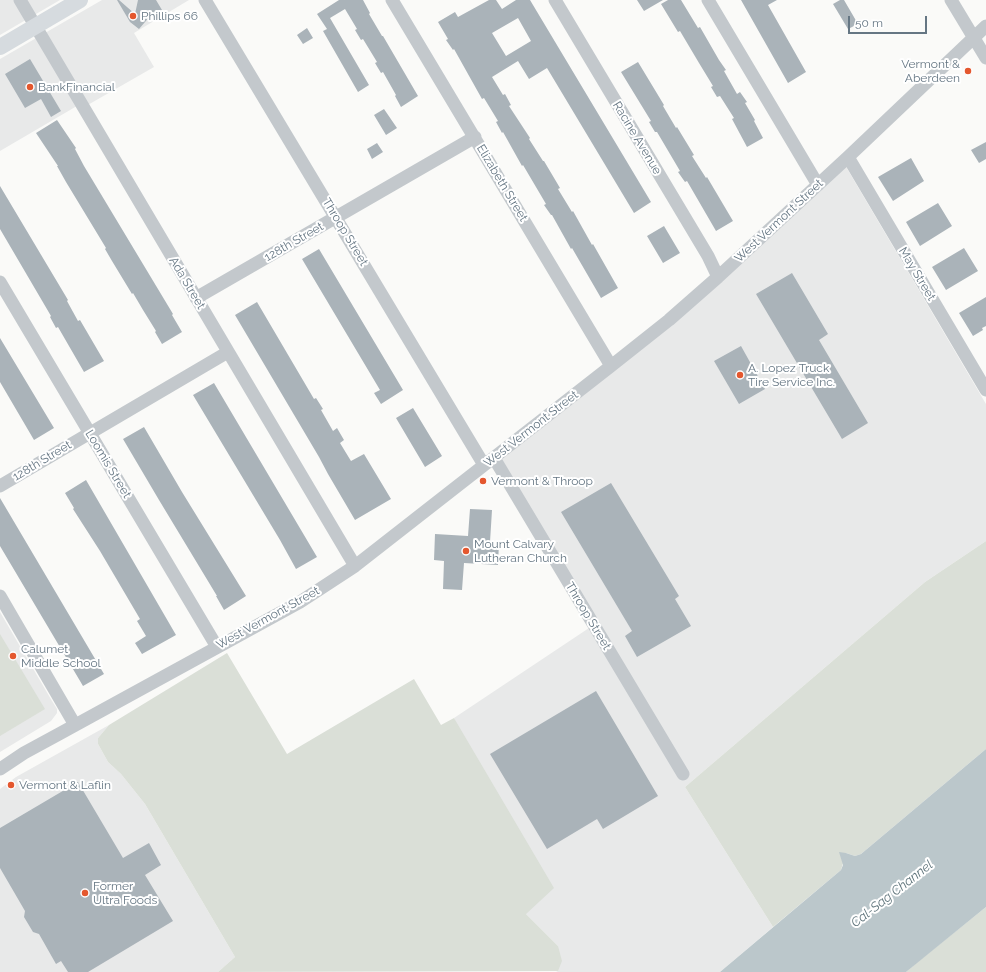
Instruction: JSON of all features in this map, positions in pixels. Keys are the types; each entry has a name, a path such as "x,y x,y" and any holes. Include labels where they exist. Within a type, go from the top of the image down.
{"main road":[{"path":"0,47 80,0"}],"street":[{"name":"Ada Street","path":"20,0 355,566"},
{"name":"Throop Street","path":"205,0 336,218 683,774"},
{"name":"Elizabeth Street","path":"392,0 611,366"},
{"name":"Racine Avenue","path":"555,0 708,256 718,278"},
{"path":"708,0 818,185"},
{"path":"951,0 986,58"},
{"name":"West Vermont Street","path":"0,769 24,753 300,602 355,566 669,320 718,278 986,26"},
{"name":"128th Street","path":"196,298 475,137"},
{"name":"May Street","path":"848,157 986,390"},
{"name":"Loomis Street","path":"0,282 217,647"},
{"name":"128th Street","path":"0,486 228,352"},
{"path":"0,596 75,725"}],"shaded area":[{"path":"0,0 60,0 0,35"},
{"path":"102,0 189,0 134,33 154,67 86,106 82,103 0,151 0,59"},
{"path":"842,160 986,404 986,541 925,582 685,787 773,927 720,972 556,972 558,971 558,946 526,914 454,718 595,624 497,455 665,321"},
{"path":"986,541 986,749 861,854 855,856 846,853 841,870 773,927 685,787 925,582"},
{"name":"Calumet Middle School","path":"0,612 57,709 57,713 51,721 0,752"},
{"path":"0,634 45,709 0,736"},
{"path":"227,653 287,754 414,679 441,725 454,718 554,888 526,914 558,946 562,961 558,971 218,972 235,957 145,804 121,774 108,762 98,744 98,738 109,725"},
{"path":"109,725 98,738 98,744 108,762 121,774 145,804 235,957 218,972 0,972 0,789 16,777"},
{"path":"986,907 986,972 906,972 915,964"}],"water":[{"name":"Cal-Sag Channel","path":"986,749 986,907 906,972 720,972 841,870 843,865 839,852 855,856 861,854"}],"building":[{"path":"117,0 119,0 135,14 138,0 156,0 162,10 154,15 151,15 139,29 130,22"},
{"path":"339,0 363,0 370,13 369,14 418,96 401,107 383,72 381,73 375,63 377,62 363,39 361,40 355,30 357,29 345,9 330,18 369,85 358,92 323,31 327,29 317,14"},
{"path":"489,0 496,0 502,9 516,0 530,0 651,202 634,213 547,68 529,79 518,61 492,77 503,95 505,94 511,105 509,106 544,161 560,188 558,189 572,212 573,211 592,245 593,244 618,288 601,298 552,215 544,205 546,204 523,165 522,166 503,132 502,133 496,122 498,121 484,98 482,99 454,49 453,50 446,40 448,39 438,22 455,12 458,17","holes":["518,18 531,41 506,56 492,33"]},
{"path":"637,0 663,0 644,11"},
{"path":"668,0 681,0 698,28 700,27 726,70 724,71 737,94 740,92 747,102 745,103 763,138 747,147 732,119 734,118 720,96 717,97 711,87 713,86 680,31 678,32 661,4"},
{"path":"741,0 777,0 768,5 806,72 788,83"},
{"path":"840,0 844,0 858,24 848,29 833,4"},
{"path":"307,28 313,38 303,44 297,35"},
{"name":"BankFinancial","path":"30,59 61,111 51,117 41,99 25,108 5,74"},
{"path":"638,62 676,128 677,127 694,155 692,156 706,178 707,177 733,221 716,231 687,181 685,182 678,172 680,171 657,132 655,132 649,122 651,121 621,72"},
{"path":"384,109 397,128 386,135 374,115"},
{"path":"57,120 76,148 75,149 84,166 173,314 172,315 182,332 162,344 155,332 156,331 112,261 105,249 106,248 58,166 36,133"},
{"path":"986,142 986,159 979,163 971,150"},
{"path":"377,143 383,152 372,159 367,149"},
{"path":"911,158 924,181 893,201 878,177"},
{"path":"0,186 68,300 67,301 78,321 80,320 104,361 84,372 58,327 56,328 50,317 51,316 0,229"},
{"path":"938,203 952,226 920,246 906,222"},
{"path":"664,226 680,253 663,263 647,236"},
{"path":"964,248 978,271 946,290 932,267"},
{"path":"319,249 403,390 381,404 374,393 380,390 302,259"},
{"path":"792,273 828,334 819,340 868,423 842,439 756,294"},
{"path":"986,297 986,326 982,328 983,330 973,336 959,313"},
{"path":"257,302 314,399 316,398 323,409 321,410 333,431 337,428 344,440 340,443 351,461 364,454 391,499 355,520 235,315"},
{"path":"0,338 54,428 34,440 0,382"},
{"name":"A. Lopez Truck Tire Service Inc.","path":"741,346 765,389 739,404 714,361"},
{"path":"214,383 317,557 296,569 193,395"},
{"path":"413,408 442,456 425,467 396,418"},
{"path":"144,427 246,596 224,610 123,439"},
{"path":"86,480 176,635 142,654 135,643 146,636 137,621 140,619 100,551 73,509 74,508 65,493"},
{"path":"611,483 679,596 675,599 691,626 637,657 625,636 632,631 561,512"},
{"path":"0,498 104,674 83,686 0,546"},
{"name":"Mount Calvary Lutheran Church","path":"470,509 492,510 490,542 499,542 498,565 464,563 462,590 443,589 444,561 434,560 435,534 468,536"},
{"path":"596,691 658,796 603,829 597,819 547,849 490,754"},
{"name":"Former Ultra Foods","path":"78,782 123,858 149,843 161,865 145,875 173,921 88,972 68,972 61,961 56,964 39,934 33,932 24,917 25,911 0,868 0,828"}],"place":[{"name":"Phillips 66","path":"133,16"},
{"name":"Vermont & Aberdeen","path":"968,71"},
{"name":"BankFinancial","path":"30,87"},
{"name":"A. Lopez Truck Tire Service Inc.","path":"740,375"},
{"name":"Vermont & Throop","path":"483,481"},
{"name":"Mount Calvary Lutheran Church","path":"466,551"},
{"name":"Calumet Middle School","path":"13,656"},
{"name":"Vermont & Laflin","path":"11,785"},
{"name":"Former Ultra Foods","path":"85,893"}]}
